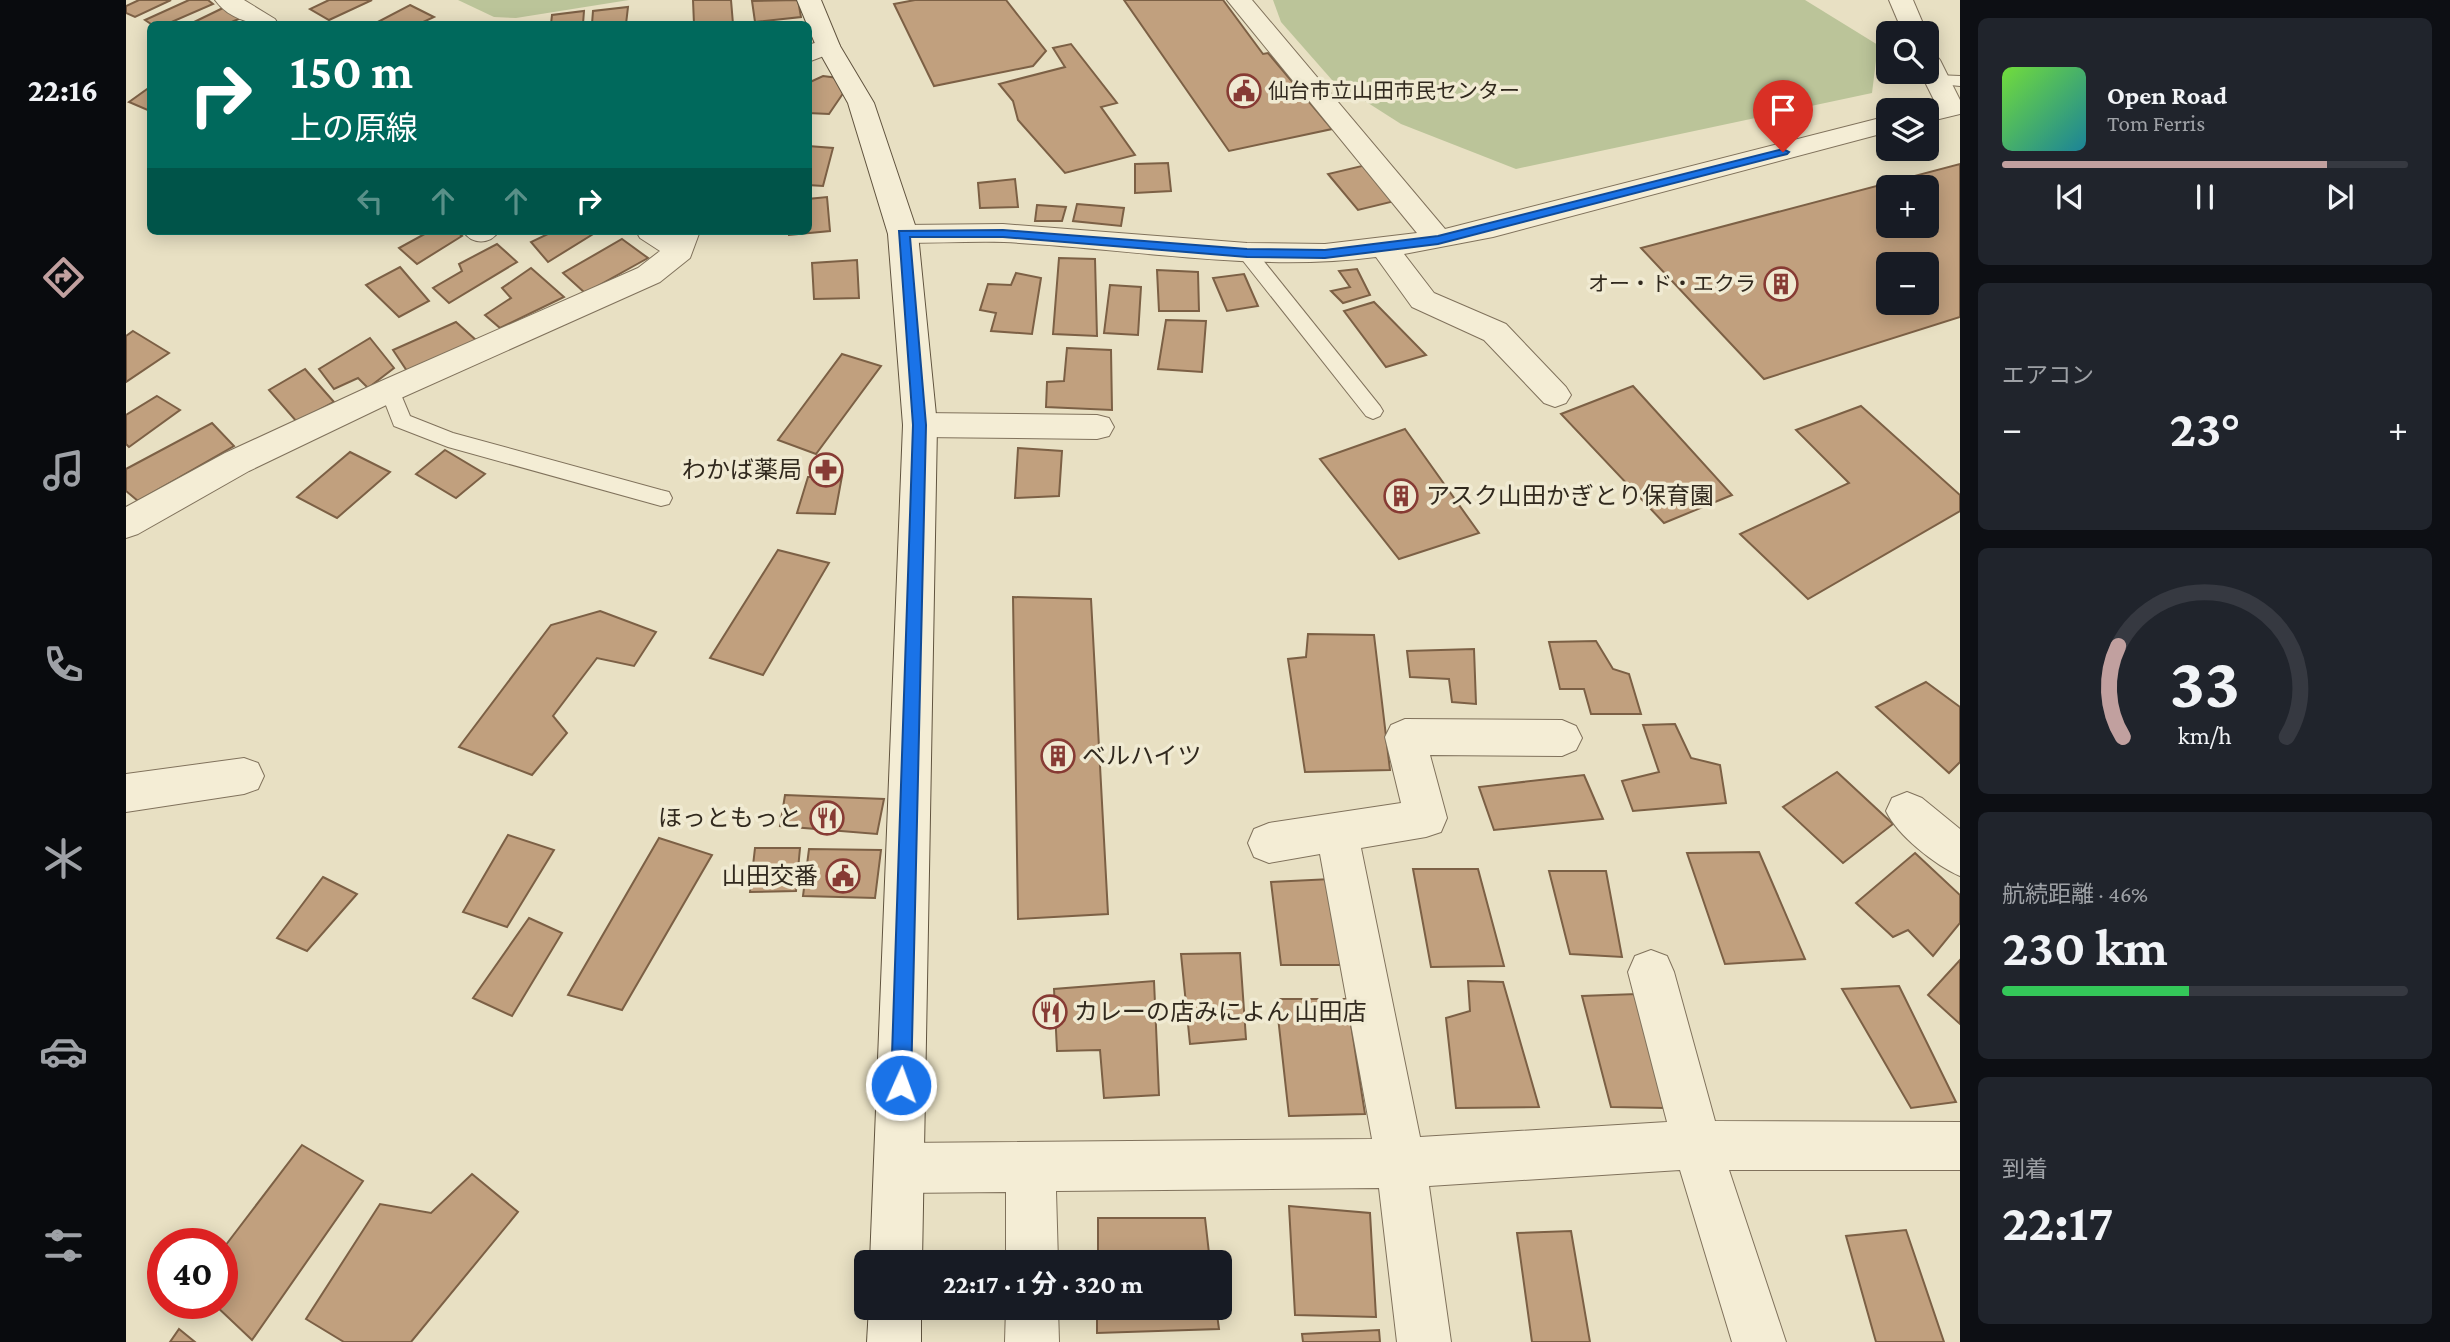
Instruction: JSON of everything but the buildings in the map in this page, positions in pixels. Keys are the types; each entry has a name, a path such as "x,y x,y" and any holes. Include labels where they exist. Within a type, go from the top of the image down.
{"street":[{"path":"227,0 261,21"},
{"path":"1239,0 1438,240"},
{"path":"1901,0 1910,21"},
{"path":"814,30 861,103 903,234 920,425 896,1250"},
{"path":"1941,74 1946,113"},
{"path":"903,234 1003,233 1247,253 1325,254 1438,240 1876,127"},
{"path":"126,524 237,462 390,390 649,275 683,241 663,235"},
{"path":"1384,247 1423,300 1495,332 1555,395"},
{"path":"920,425 1097,427"},
{"path":"1269,842 1426,818 1405,737 1562,738"},
{"path":"126,793 244,776"},
{"path":"1907,811 1960,856"},
{"path":"1336,832 1401,1163 1424,1342"},
{"path":"1651,972 1697,1145 1759,1342"},
{"path":"898,1168 1401,1163 1697,1145 1960,1146"},
{"path":"1031,1165 1032,1250"},
{"path":"894,1320 894,1342"},
{"path":"1032,1320 1032,1342"}],"lane":[{"path":"1247,253 1373,411"},
{"path":"390,390 401,421 448,439 661,498"}],"green space":[{"path":"458,0 629,0 516,18 494,17"},
{"path":"1273,0 1805,0 1876,44 1876,61 1872,93 1516,169 1401,124 1332,80 1281,22"}],"place":[{"name":"仙台市立山田市民センター","path":"1244,91"},
{"name":"オー・ド・エクラ","path":"1781,284"},
{"name":"わかば薬局","path":"826,470"},
{"name":"アスク山田かぎとり保育園","path":"1401,496"},
{"name":"ベルハイツ","path":"1058,756"},
{"name":"ほっともっと","path":"827,818"},
{"name":"山田交番","path":"843,876"},
{"name":"カレーの店みによん 山田店","path":"1050,1012"}],"route":[{"path":"901,1085 920,425 903,234 1003,233 1247,253 1325,254 1438,240 1493,228 1783,152"}]}
